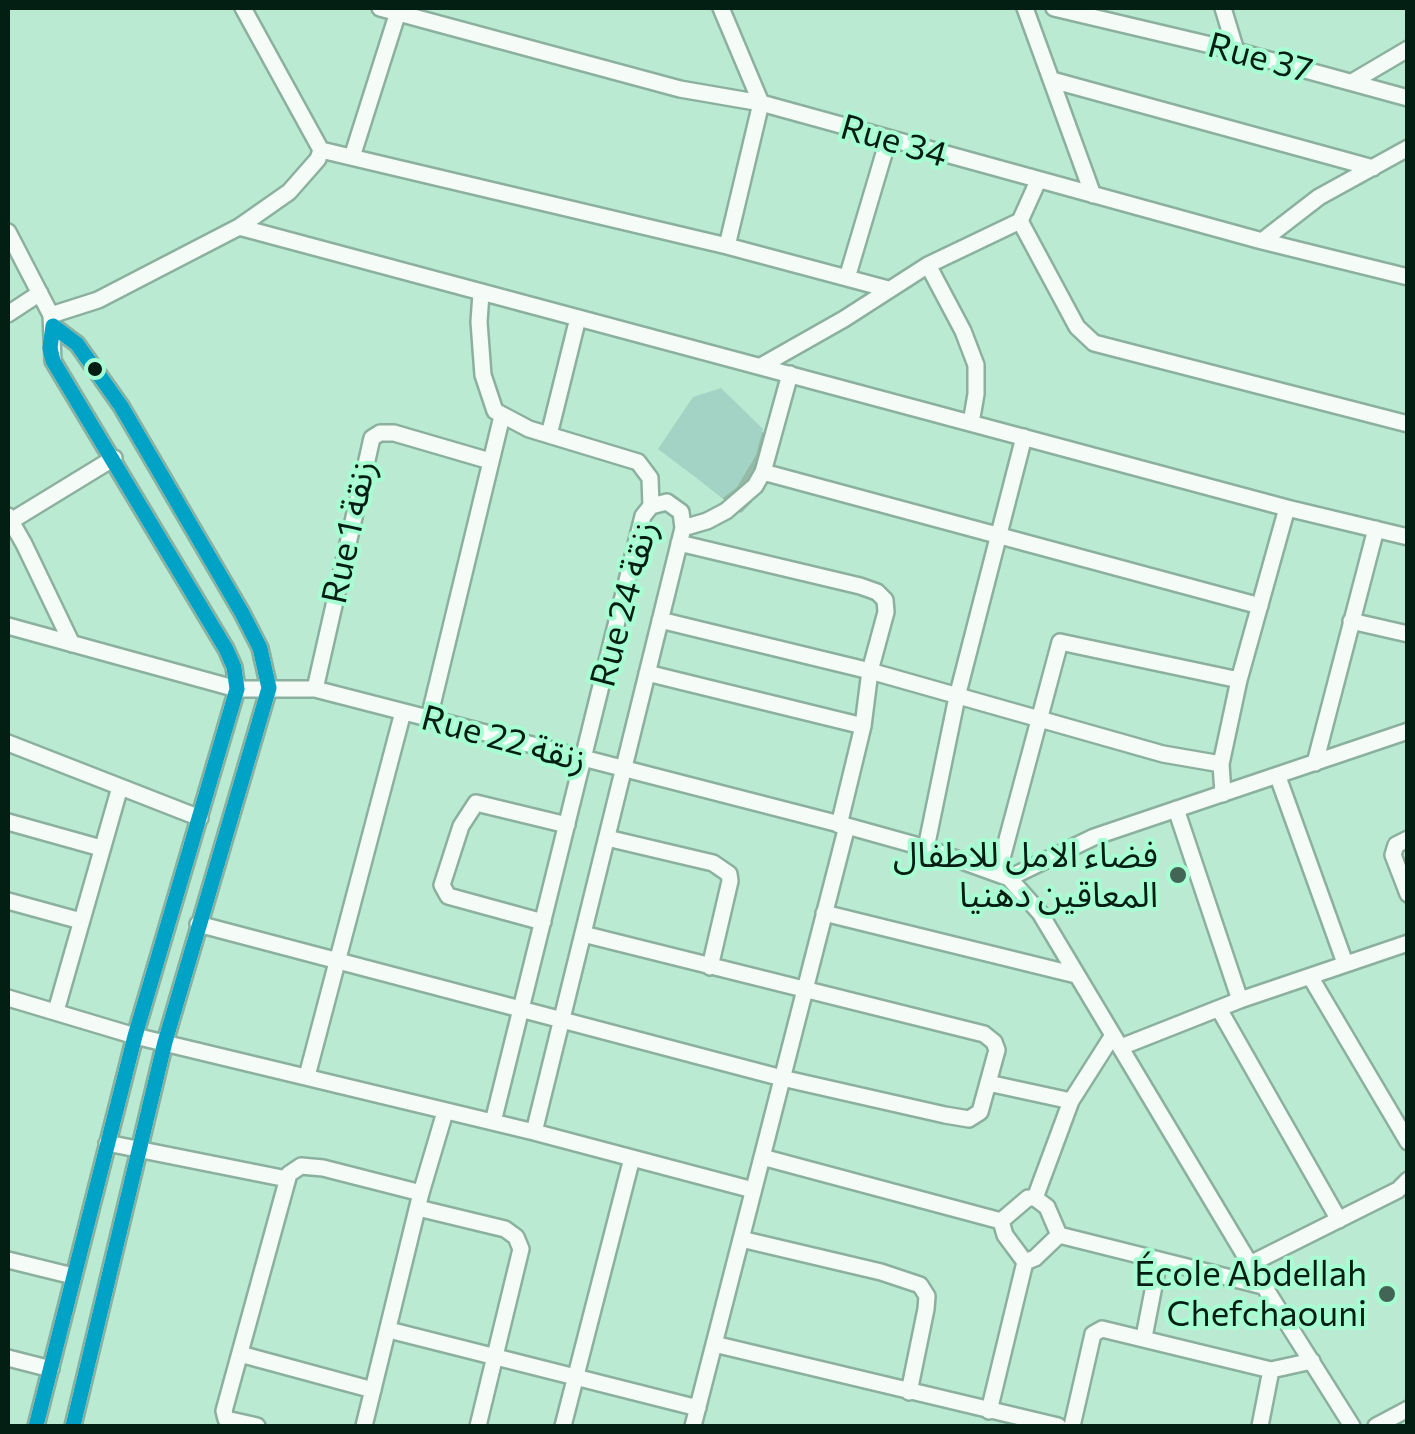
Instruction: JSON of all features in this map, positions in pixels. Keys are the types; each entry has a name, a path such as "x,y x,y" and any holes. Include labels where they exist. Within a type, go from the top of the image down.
{"street":[{"path":"52,321 239,228 289,192 318,159 321,150 243,8"},
{"name":"Rue 34","path":"380,8 680,90 761,103 1262,242 1408,277"},
{"path":"721,8 761,103 726,246"},
{"path":"1025,8 1094,195"},
{"name":"Rue 37","path":"1054,8 1236,51 1408,98"},
{"path":"1223,8 1236,51"},
{"path":"352,157 398,12"},
{"path":"1352,82 1408,49"},
{"path":"1052,80 1373,168"},
{"path":"848,278 888,140"},
{"path":"1262,242 1320,197 1408,148"},
{"path":"321,150 888,288"},
{"path":"761,366 928,265 1020,221 1038,181"},
{"path":"1020,221 1077,327 1094,343 1408,424"},
{"path":"239,228 1286,508 1408,537"},
{"path":"8,232 52,321 85,354 141,440 242,612 260,648 269,688 166,1042 73,1426"},
{"path":"928,265 964,330 976,365 971,423"},
{"path":"8,314 40,293"},
{"path":"481,293 480,333 490,402 502,416 638,462 650,478 651,506"},
{"path":"549,435 578,318"},
{"path":"36,1426 135,1036 237,689 226,648 53,360 52,321"},
{"path":"681,536 726,511 755,486 764,472 790,374"},
{"path":"429,718 502,416"},
{"name":"Rue 1 زنقة","path":"314,689 372,438 380,433 394,433 490,461"},
{"path":"926,848 957,697 1024,437"},
{"path":"72,644 9,519 114,458"},
{"path":"764,472 1260,606"},
{"name":"Rue 24 زنقة","path":"494,1122 644,516 651,506 667,502 681,512 681,536 534,1132"},
{"path":"1224,794 1220,764 1286,508"},
{"path":"1315,763 1376,528"},
{"path":"681,536 860,586 882,596 886,612 870,671 863,726 824,913 693,1426"},
{"path":"660,620 870,671 1178,758 1220,764"},
{"path":"1351,621 1408,634"},
{"name":"Rue 22 زنقة","path":"8,626 237,689 314,689 926,848 1004,876"},
{"path":"1004,876 1057,645 1063,640 1239,680"},
{"path":"647,674 863,726"},
{"path":"306,1076 403,712"},
{"path":"1004,876 1094,836 1408,731"},
{"path":"8,743 200,818"},
{"path":"1278,776 1346,964"},
{"path":"56,1010 120,787"},
{"path":"543,922 448,896 442,884 461,826 476,803 567,825"},
{"path":"1176,809 1240,1000"},
{"path":"8,822 100,848"},
{"path":"606,838 724,869 730,881 710,967"},
{"path":"1408,839 1396,845 1393,856 1408,894"},
{"path":"1004,876 1032,900 1352,1426"},
{"path":"8,900 81,921"},
{"path":"824,913 1076,975"},
{"path":"198,924 782,1078 969,1119 980,1112 996,1050 994,1042 984,1034 583,934"},
{"path":"1035,1198 1071,1101 1117,1041 1408,943"},
{"path":"1311,978 1408,1142"},
{"path":"8,998 135,1036 494,1122 754,1190"},
{"path":"1219,1008 1339,1220"},
{"path":"988,1084 1071,1101"},
{"path":"364,1426 446,1112"},
{"path":"107,1142 288,1176"},
{"path":"762,1156 1002,1221"},
{"path":"563,1426 632,1158"},
{"path":"257,1426 232,1421 224,1414 288,1176 301,1166 323,1168 420,1200 505,1229 516,1237 521,1249 519,1267 478,1426"},
{"path":"1250,1264 1404,1188"},
{"path":"1002,1221 1022,1202 1035,1198"},
{"path":"1035,1198 1054,1218 1059,1235"},
{"path":"1002,1221 1005,1235 1025,1262"},
{"path":"1059,1235 1267,1287"},
{"path":"1025,1262 1035,1258 1059,1235"},
{"path":"741,1240 881,1272 920,1286 927,1296 926,1309 909,1392"},
{"path":"8,1260 74,1276"},
{"path":"1144,1337 1160,1260"},
{"path":"989,1411 1025,1262"},
{"path":"1072,1426 1093,1334 1102,1329 1271,1370 1312,1361"},
{"path":"388,1330 698,1408"},
{"path":"714,1344 1058,1426"},
{"path":"240,1354 373,1390"},
{"path":"8,1358 51,1370"},
{"path":"1260,1426 1271,1370"},
{"path":"1376,1426 1408,1409"}],"building":[{"path":"721,388 763,429 756,455 737,487 723,498 658,449 693,397"}],"transit line":[{"path":"36,1426 135,1036 237,689 226,649 53,361 53,326 77,344 121,406 242,613 260,648 269,688 165,1042 73,1426"}],"place":[{"name":"فضاء الامل للاطفال المعاقين دهنيا","path":"1178,875"},
{"name":"École Abdellah Chefchaouni","path":"1387,1294"}]}
